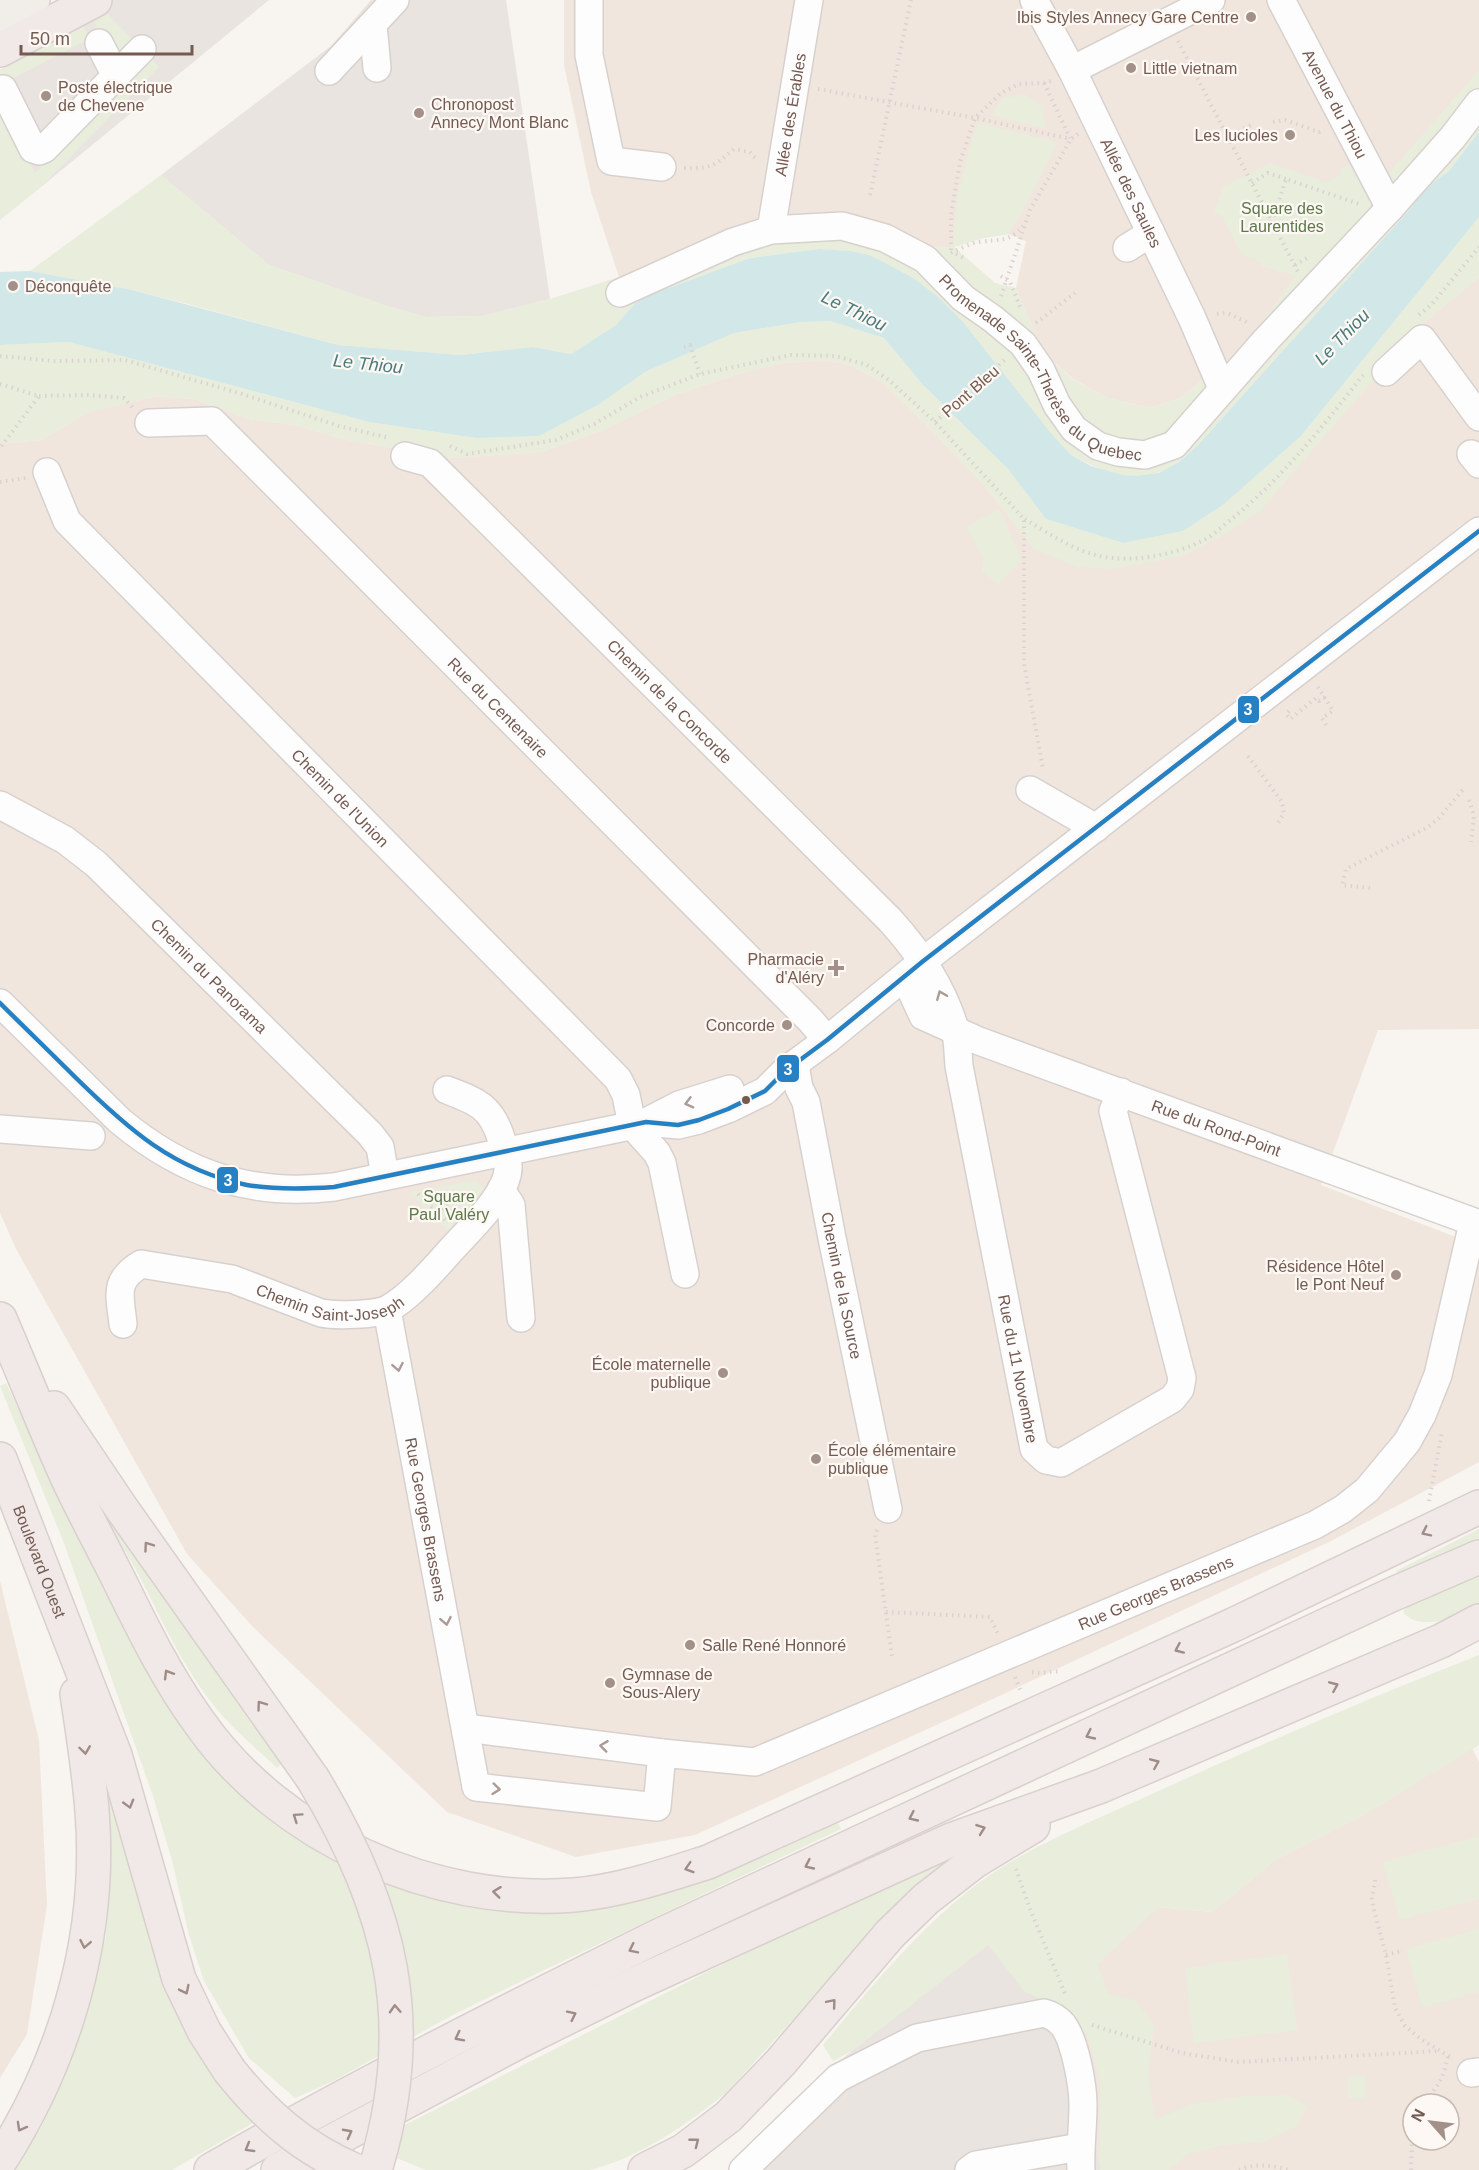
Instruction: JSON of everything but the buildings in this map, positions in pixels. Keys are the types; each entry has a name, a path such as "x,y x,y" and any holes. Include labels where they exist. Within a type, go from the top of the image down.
{"highway":[{"path":"0,50 95,0"},
{"path":"6,1331 122,1509 296,1752 332,1810 356,1856 377,1909 388,1953 395,2006 395,2064 387,2123 375,2170"},
{"path":"6,1331 69,1479 165,1669 200,1724 240,1771 269,1797 315,1829 366,1857 412,1875 467,1888 520,1895 574,1895 637,1884 708,1862 1233,1625 1479,1507"},
{"name":"Boulevard Ouest","path":"0,1459 67,1630"},
{"path":"211,2170 301,2119 644,1943 1391,1595 1479,1557"},
{"path":"742,1845 1391,1595"},
{"path":"278,2170 520,2041 635,1984 951,1840 1101,1786 1441,1641 1479,1621"},
{"path":"1441,1641 1479,1629"},
{"path":"67,1630 115,1755 179,1979 204,2031 249,2096 278,2125 310,2148 354,2170"},
{"path":"0,2161 20,2130 52,2063 74,1999 89,1927 93,1813 67,1630"},
{"path":"645,2170 683,2151 728,2116 780,2063 890,1934 926,1899 975,1861 1101,1786"}],"main road":[{"path":"0,15 33,0"}],"street":[{"path":"329,71 395,0"},
{"path":"589,0 589,55 611,161 662,167"},
{"name":"Allée des Érables","path":"771,230 809,0"},
{"name":"Allée des Saules","path":"1034,0 1072,70 1151,233 1192,318 1222,388"},
{"path":"1072,70 1210,0"},
{"name":"Avenue du Thiou","path":"1281,0 1343,119 1378,207"},
{"path":"373,25 377,68"},
{"path":"99,43 116,76"},
{"path":"3,89 33,149 39,151 44,149 142,49"},
{"name":"Promenade Sainte-Therèse du Quebec","path":"620,292 733,242 771,230 842,226 885,238 938,256 963,298 1023,344 1041,370 1057,405 1074,429 1098,446 1118,452 1145,455 1174,445 1378,207 1453,137 1479,103"},
{"path":"1127,248 1151,233"},
{"path":"1375,372 1422,339 1479,417"},
{"name":"Rue du Centenaire","path":"149,423 212,421 803,1013 827,1040"},
{"name":"Chemin de la Concorde","path":"398,447 430,463 890,920 914,969"},
{"name":"Chemin de l'Union","path":"47,472 67,521 618,1079 639,1123"},
{"path":"0,1003 120,1121 147,1143 185,1165 235,1183 291,1190 334,1187 639,1123 679,1106 711,1097 759,1077 790,1068 914,969 1479,531"},
{"path":"1040,796 1096,828"},
{"name":"Chemin du Panorama","path":"0,805 65,840 87,856 376,1140 391,1175"},
{"path":"914,969 923,1016"},
{"path":"914,969 937,984 955,1030"},
{"name":"Rue du Rond-Point","path":"872,1003 923,1016 990,1045 1476,1224"},
{"name":"Rue du 11 Novembre","path":"955,1030 959,1066 1034,1449 1046,1460 1061,1463 1172,1399 1180,1389 1182,1378 1113,1111 1121,1092"},
{"name":"Chemin de la Source","path":"790,1068 806,1102 888,1509"},
{"name":"Chemin Saint-Joseph","path":"123,1324 120,1294 122,1280 141,1263 232,1279 334,1316 387,1310 430,1273 462,1238 501,1190 506,1180 508,1167 496,1122 476,1100 447,1090"},
{"path":"639,1123 662,1163 685,1274"},
{"path":"0,1129 91,1136"},
{"path":"501,1190 511,1205 521,1318"},
{"name":"Rue Georges Brassens","path":"466,1728 662,1753 756,1762 1012,1668 1315,1525 1343,1509 1367,1490 1407,1442 1426,1406 1438,1375 1476,1224"},
{"name":"Rue Georges Brassens","path":"387,1310 476,1787 657,1807 662,1753"},
{"path":"743,2170 838,2078 917,2038 1044,2013 1059,2021 1065,2027 1078,2068 1083,2103 1080,2159 976,2165 969,2170"}],"path":[{"path":"870,195 911,0"},
{"path":"1180,46 1294,265"},
{"path":"938,256 951,215 960,162 975,118 1000,93 1019,84 1044,83 1072,70"},
{"path":"1044,83 1071,139"},
{"path":"795,84 975,118 1071,139"},
{"path":"1273,122 1285,120 1319,132 1343,119"},
{"path":"993,319 1030,210 1071,139 1097,124"},
{"path":"1228,137 1253,124"},
{"path":"662,167 700,168 715,165 734,149 750,152 765,168 779,176"},
{"path":"1252,183 1268,173 1378,207"},
{"path":"1272,223 1286,179"},
{"path":"938,256 976,242 995,241 1015,236 1026,224"},
{"path":"1412,322 1432,304 1479,247"},
{"path":"1001,276 1011,282 1025,318"},
{"path":"1035,324 1075,293"},
{"path":"1192,318 1227,313 1261,330 1266,340"},
{"path":"684,347 696,343"},
{"path":"690,345 700,374"},
{"path":"0,356 53,361 125,360 297,411 398,447"},
{"path":"458,450 467,454 556,440 594,424 640,397 700,374 791,356 836,356 867,365 889,380 934,422 1024,519 1082,551 1111,558 1139,558 1178,550 1209,537 1257,498 1375,372"},
{"name":"Pont Bleu","path":"934,422 1006,359"},
{"path":"0,384 39,396 90,395 124,398 149,423"},
{"path":"0,448 39,396"},
{"path":"1024,519 1024,664 1040,796"},
{"path":"1320,690 1334,711 1322,718 1328,728"},
{"path":"1248,756 1282,802 1284,813 1278,823"},
{"path":"1370,888 1342,885 1346,869 1428,827 1439,818 1465,787"},
{"path":"1469,800 1477,816 1472,842"},
{"path":"391,1175 438,1214 462,1238"},
{"path":"438,1214 454,1198"},
{"path":"1428,1503 1443,1425"},
{"path":"888,1509 875,1534 892,1657"},
{"path":"886,1612 990,1617 1012,1668"},
{"path":"1014,1865 1030,1909"},
{"path":"1375,1880 1373,1906 1386,1955 1393,2002 1405,2026 1448,2056 1444,2074 1434,2092"},
{"path":"1386,1955 1402,1951"},
{"path":"1084,2022 1182,2053 1238,2062 1440,2051"},
{"path":"1410,2170 1411,2152"},
{"path":"1239,2170 1245,2167 1267,2165 1289,2170"}],"shaded area":[{"path":"66,0 269,0 41,187 0,105 0,70 79,28"},
{"path":"371,0 506,0 550,299 482,316 426,317 387,306 269,265 161,175 331,46"},
{"path":"564,0 1479,0 1479,71 1243,348 1179,399 1150,408 1107,398 1073,379 1043,352 1016,288 1026,241 1008,234 983,238 953,247 928,248 714,240 619,277 591,192 564,65"},
{"path":"1479,277 1479,1029 1378,1030 1321,1185 1479,1246 1479,1462 1331,1541 695,1835 576,1857 447,1812 254,1628 187,1554 16,1249 0,1213 0,442 41,440 88,412 157,396 195,399 249,419 296,425 343,439 451,458 541,452 603,430 674,395 747,371 784,363 828,360 852,366 884,383 984,485 1035,549 1182,556 1422,324"},
{"path":"0,1581 39,1740 47,1905 27,2034 0,2078"},
{"path":"1472,1748 1479,1762 1479,2170 1101,2170 1064,1960 1158,1907 1212,1912 1275,1860 1365,1814"},
{"path":"1016,1940 1089,2112 1101,2170 728,2170 809,2088 870,2035 989,1941"}],"green space":[{"path":"108,14 136,43 128,52 118,53 100,37 85,45 83,42 0,85 0,70 83,26 87,33 97,27 94,20"},
{"path":"151,58 159,67 41,187 0,220 0,105 35,173 145,61"},
{"name":"Square des Laurentides","path":"1479,70 1479,133 1449,171 1419,196 1411,208 1198,445 1171,467 1149,475 1114,473 1071,455 869,255 851,251 819,249 750,258 639,299 616,325 571,354 533,347 460,355 338,345 132,290 30,271 161,175 269,265 387,306 426,317 482,316 550,299 619,277 755,225 928,248 953,247 958,193 977,123 1058,142 1026,205 1008,234 983,238 954,247 995,283 1016,288 1043,352 1072,379 1107,398 1150,408 1179,399 1243,348 1296,276 1261,266 1262,262 1242,255 1222,216 1214,213 1223,187 1270,163 1327,182 1342,174 1340,169 1350,164 1367,198"},
{"path":"1025,94 1041,105 1046,129 992,115 1003,98"},
{"path":"1479,217 1479,277 1422,324 1259,512 1224,535 1182,556 1115,569 1077,567 1035,549 984,485 884,383 852,366 828,360 784,363 747,371 674,395 603,430 541,452 451,458 343,439 296,425 249,419 195,399 157,396 88,412 41,440 0,442 0,345 69,342 369,422 476,438 539,436 598,405 645,372 734,333 801,322 830,321 884,338 923,385 1008,469 1046,519 1123,543 1183,531 1223,505 1301,436"},
{"path":"999,509 1022,560 998,584 982,571 983,557 966,527"},
{"name":"Square Paul Valéry","path":"475,1180 487,1190 450,1233 409,1193"},
{"path":"6,1383 58,1494 185,1728 426,1893 728,1868 838,1823 841,1829 538,1973 451,2016 333,2081 295,2098 249,2058 204,1981 189,1935 173,1864 154,1799 64,1543 0,1386"},
{"path":"108,1512 285,1760 277,1768 222,1715 194,1678 104,1515"},
{"path":"1479,1529 1479,1545 1398,1576 1396,1571"},
{"path":"1479,1572 1479,1609 1451,1619 1429,1622 1410,1618 1403,1612 1407,1604"},
{"path":"1479,1655 1479,1745 1365,1814 1275,1860 1212,1912 1158,1907 1098,1964 1108,1994 1135,2000 1154,2024 1148,2077 1155,2120 1192,2104 1246,2096 1288,2095 1307,2106 1297,2126 1263,2142 1223,2145 1188,2154 1169,2170 1100,2170 1100,2081 1088,2036 1061,2009 1025,1992 988,1945 855,2049 833,2061 823,2045 872,1986 924,1930 962,1896 1002,1867 1071,1830 1225,1761"},
{"path":"106,1783 109,1785 153,1950 171,2003 193,2047 253,2123 172,2170 15,2170 42,2126 64,2079 83,2023 106,1936 109,1854"},
{"path":"1479,1836 1479,1899 1400,1920 1383,1862"},
{"path":"949,1858 952,1864 893,1910 727,2092 679,2128 627,2157 590,2170 426,2170 365,2145 733,1959"},
{"path":"1479,1929 1479,1992 1422,2007 1406,1949"},
{"path":"1287,1954 1297,2030 1194,2043 1185,1968"},
{"path":"1365,2075 1366,2098 1348,2098 1348,2076"}],"water":[{"name":"Le Thiou","path":"1479,132 1479,217 1301,436 1223,505 1183,531 1123,543 1046,519 1008,469 923,385 884,338 830,321 801,322 734,333 645,372 598,405 539,436 476,438 369,422 69,342 0,345 0,272 30,271 132,290 338,345 460,355 533,347 571,354 616,325 639,299 750,258 819,249 851,251 869,255 885,263 913,278 938,297 963,322 1053,436 1071,455 1091,466 1123,475 1159,473 1179,462 1198,445 1411,208 1419,196 1449,171"}],"transit line":[{"name":"3","path":"0,1003 94,1096 133,1130 174,1158 196,1169 247,1185 290,1189 334,1187 646,1122 678,1125 699,1120 765,1091 785,1071 827,1040 922,962 1479,531"}],"place":[{"name":"Ibis Styles Annecy Gare Centre","path":"1251,17"},
{"name":"Little vietnam","path":"1131,68"},
{"name":"Poste électrique de Chevene","path":"46,96"},
{"name":"Chronopost Annecy Mont Blanc","path":"419,113"},
{"name":"Les lucioles","path":"1290,135"},
{"name":"Déconquête","path":"13,286"},
{"name":"Pharmacie d'Aléry","path":"836,968"},
{"name":"Concorde","path":"787,1025"},
{"name":"Résidence Hôtel le Pont Neuf","path":"1396,1275"},
{"name":"École maternelle publique","path":"723,1373"},
{"name":"École élémentaire publique","path":"816,1459"},
{"name":"Salle René Honnoré","path":"690,1645"},
{"name":"Gymnase de Sous-Alery","path":"610,1683"}]}
